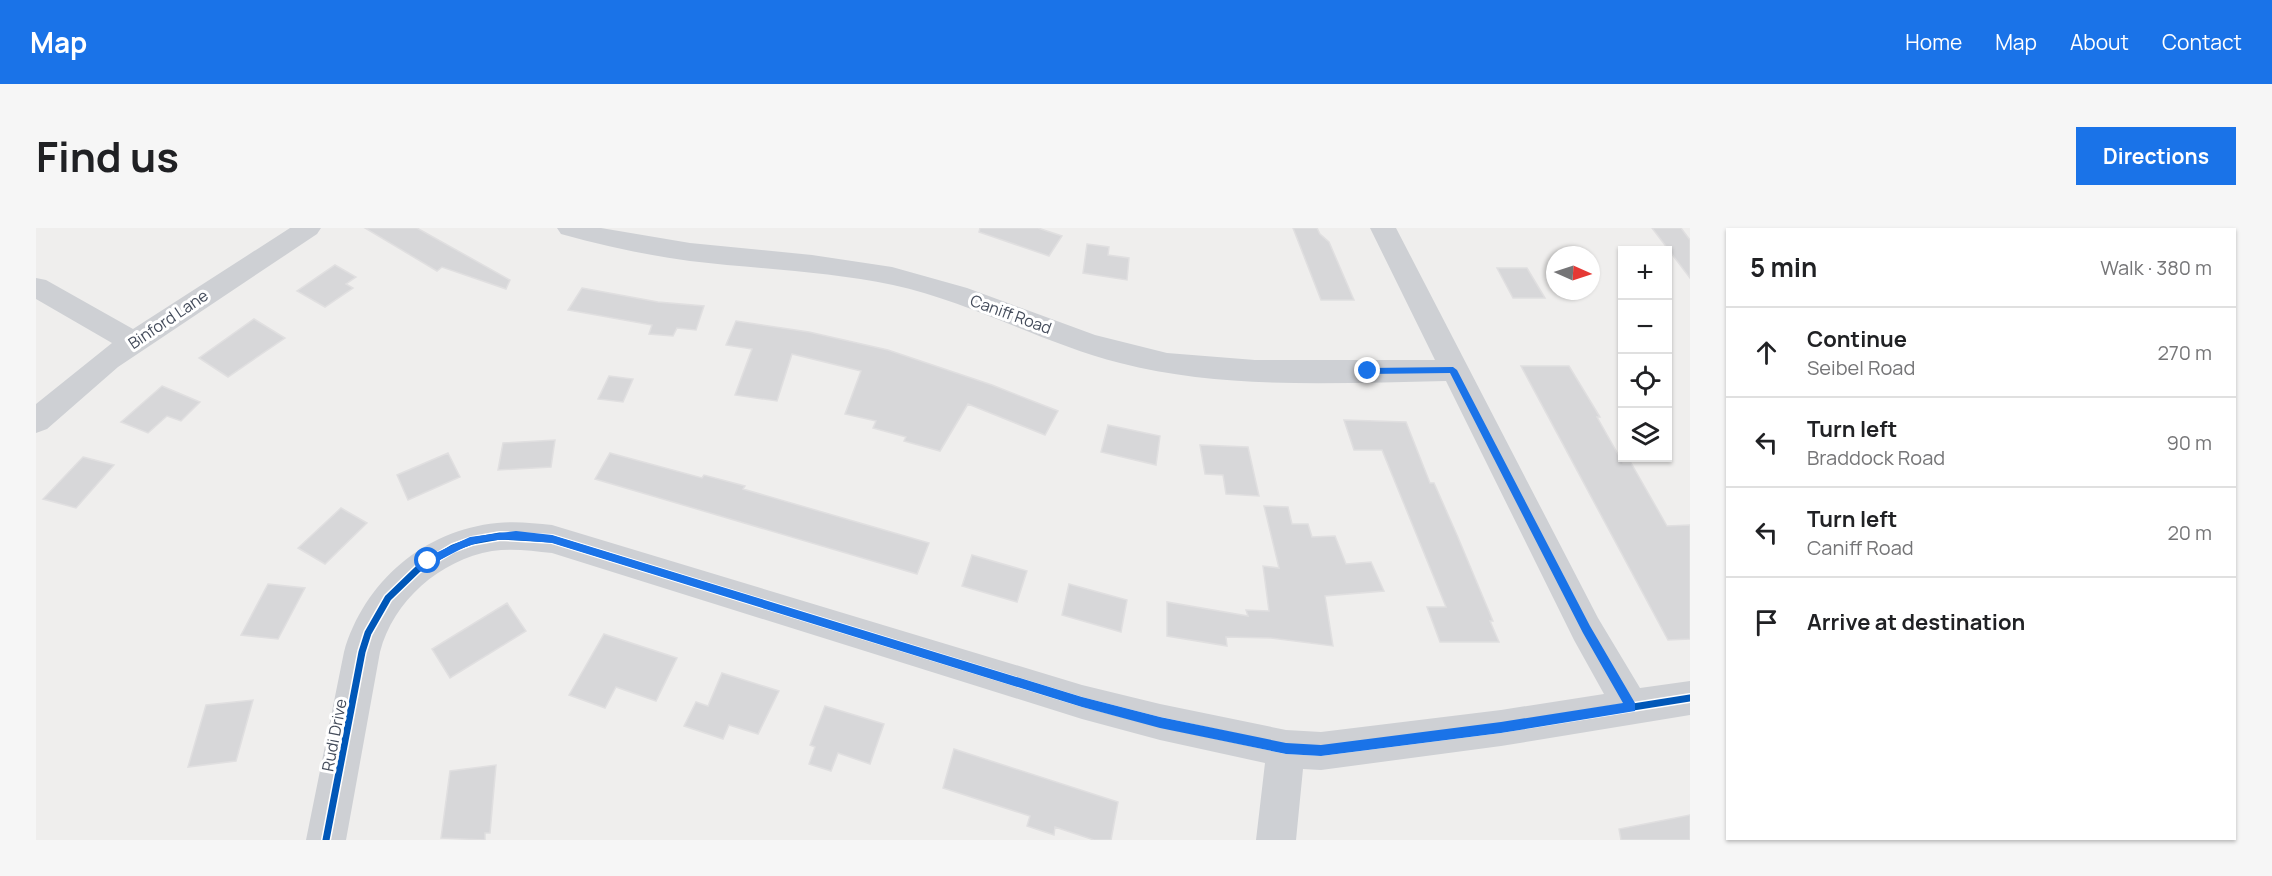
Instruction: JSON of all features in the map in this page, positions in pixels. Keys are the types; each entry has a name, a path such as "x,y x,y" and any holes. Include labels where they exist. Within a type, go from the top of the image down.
{"street":[{"name":"Binford Lane","path":"36,421 108,360 133,342 308,228"},
{"name":"Caniff Road","path":"570,228 592,235 694,253 830,265 894,276 953,293 1094,345 1174,365 1228,370 1453,370"},
{"path":"1383,228 1586,629 1631,707"},
{"path":"36,287 133,342"},
{"name":"Rudi Drive","path":"326,840 367,634 385,602 418,569 437,556 470,541 493,537 552,539 1082,702 1160,722 1286,749 1332,749 1501,728 1690,698"},
{"path":"1276,840 1286,749"}],"building":[{"path":"365,228 417,228 510,280 506,289 442,267 437,271"},
{"path":"980,228 1038,228 1062,236 1049,256 979,232"},
{"path":"1293,228 1317,228 1329,242 1354,300 1321,300"},
{"path":"1652,228 1681,228 1690,240 1690,278 1672,254 1672,246 1666,246"},
{"path":"1087,244 1109,247 1108,255 1129,258 1127,280 1083,273"},
{"path":"335,265 356,277 346,284 353,288 325,307 297,291"},
{"path":"1497,268 1527,268 1545,298 1513,298"},
{"path":"582,288 658,302 704,306 696,330 677,328 673,336 649,334 652,325 568,310"},
{"path":"254,319 285,338 228,377 199,358"},
{"path":"736,321 809,332 888,350 992,385 1058,411 1045,435 968,404 940,451 904,441 906,437 873,428 876,421 845,414 861,371 792,354 777,401 735,395 752,349 726,345"},
{"path":"1521,366 1569,366 1600,417 1597,417 1618,454 1618,462 1631,463 1667,526 1690,525 1690,639 1668,640"},
{"path":"609,376 633,379 623,402 598,399"},
{"path":"162,386 200,402 181,421 167,416 148,433 121,422"},
{"path":"1344,420 1406,422 1430,483 1434,483 1457,535 1493,621 1490,621 1499,642 1440,642 1427,607 1446,607 1382,450 1354,450"},
{"path":"1108,425 1160,436 1156,465 1101,452"},
{"path":"555,440 551,467 498,470 503,443"},
{"path":"1200,445 1248,447 1259,496 1226,494 1223,475 1205,474"},
{"path":"448,453 460,477 408,500 397,475"},
{"path":"610,453 702,478 704,475 745,486 743,489 929,543 917,574 595,479"},
{"path":"83,457 114,465 76,508 43,499"},
{"path":"1264,506 1288,507 1292,524 1308,524 1312,537 1335,536 1346,564 1371,562 1384,591 1325,596 1333,646 1271,638 1226,637 1227,646 1167,636 1167,602 1248,616 1246,610 1269,611 1263,566 1279,568"},
{"path":"341,508 367,523 325,564 298,548"},
{"path":"972,555 1027,571 1017,602 962,586"},
{"path":"268,584 305,588 278,639 241,635"},
{"path":"1069,584 1127,600 1121,632 1062,615"},
{"path":"507,603 526,631 450,678 432,649"},
{"path":"604,634 677,658 656,701 616,687 605,708 569,695"},
{"path":"722,673 779,691 758,734 729,725 723,739 684,726 696,702 708,706"},
{"path":"253,700 236,761 188,767 206,705"},
{"path":"825,706 884,724 870,764 838,753 831,771 809,764 815,747 810,745"},
{"path":"954,749 1118,802 1111,840 1094,840 1055,827 1054,835 1027,826 1030,816 943,788"},
{"path":"496,765 490,833 485,833 485,840 441,838 450,771"},
{"path":"1690,815 1690,840 1621,840 1619,829"}],"cycle path":[{"path":"326,840 362,652 377,615 402,582 435,557 472,541 500,536 552,539 1082,702 1160,722 1286,749 1321,751 1501,728 1690,698"}],"route":[{"path":"428,561 470,541 516,536 552,539 1082,702 1160,722 1286,749 1321,751 1501,728 1631,707 1586,629 1453,370 1368,371"}]}
